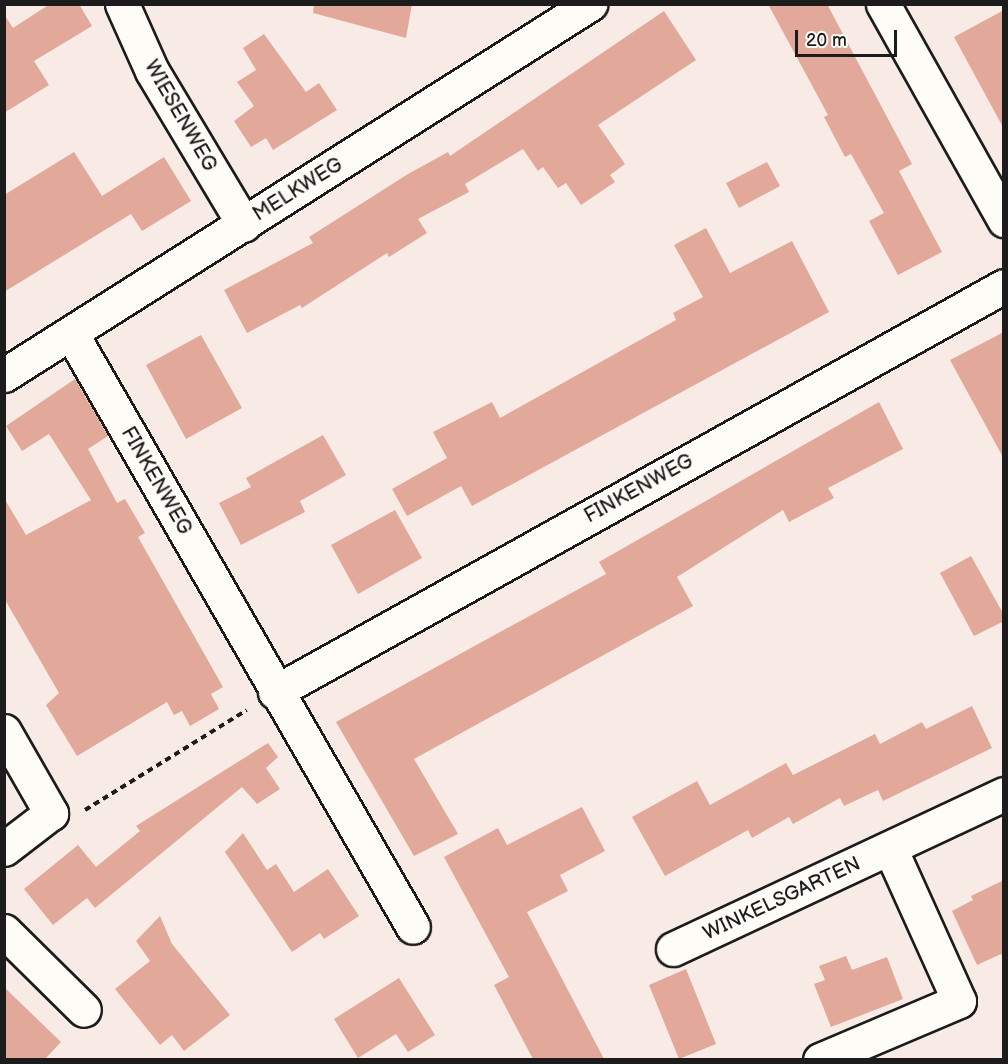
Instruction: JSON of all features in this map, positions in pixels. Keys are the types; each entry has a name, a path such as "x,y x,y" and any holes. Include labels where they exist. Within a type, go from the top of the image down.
{"street":[{"name":"WIESENWEG","path":"122,4 152,71 243,225"},
{"name":"MELKWEG","path":"4,375 590,4"},
{"path":"883,4 1004,220"},
{"name":"FINKENWEG","path":"276,692 1004,286"},
{"name":"FINKENWEG","path":"71,333 413,927"},
{"path":"4,731 51,813 4,849"},
{"name":"WINKELSGARTEN","path":"673,949 1004,794"},
{"path":"820,1059 959,1001 890,849"},
{"path":"4,931 84,1010"}],"path":[{"path":"51,813 83,812 276,692"}],"building":[{"path":"50,4 79,4 92,26 34,61 49,85 4,113 4,14 13,28"},
{"path":"314,4 412,4 406,38 313,13"},
{"path":"768,4 827,4 912,164 899,171 942,252 898,275 869,221 884,213 851,154 845,157 824,117 828,115"},
{"path":"1004,10 1004,129 954,37"},
{"path":"664,11 696,60 598,125 625,164 610,175 615,182 581,205 566,183 558,188 543,167 538,171 523,149 465,184 469,192 418,219 427,233 389,257 387,253 302,308 300,305 247,333 224,290 313,243 309,237 408,174 448,152 450,156"},
{"path":"264,34 306,92 319,83 337,110 273,150 266,138 251,147 234,121 254,106 237,82 256,70 243,48"},
{"path":"74,152 102,196 164,157 191,201 142,231 131,214 4,292 4,195"},
{"path":"767,162 780,186 739,208 726,183"},
{"path":"706,228 730,273 792,241 829,312 472,506 461,486 407,516 392,489 447,458 433,432 492,402 500,418 676,320 673,313 703,297 674,245"},
{"path":"1004,332 1004,459 950,360"},
{"path":"201,335 242,408 186,439 146,365"},
{"path":"75,379 108,436 88,449 117,503 125,499 145,533 138,537 223,687 211,694 219,709 190,726 182,711 174,715 167,702 77,756 46,705 59,693 4,598 4,498 26,535 91,500 49,434 22,451 6,426"},
{"path":"879,402 903,449 828,488 834,498 789,522 783,510 677,577 693,606 414,759 458,834 414,856 336,722 606,574 599,562"},
{"path":"323,435 346,475 300,501 305,512 241,545 219,503 251,487 246,478"},
{"path":"395,510 422,558 358,594 331,545"},
{"path":"971,556 1004,615 1004,621 974,636 940,573"},
{"path":"972,706 992,748 883,801 878,790 844,806 840,798 793,824 789,817 752,838 748,830 665,876 632,817 697,781 710,805 786,763 793,775 875,734 880,744 922,722 926,729"},
{"path":"268,743 278,757 266,768 280,789 257,804 242,787 95,908 87,898 53,925 24,889 78,845 96,867 140,831 136,826"},
{"path":"582,807 605,851 560,875 568,891 527,912 604,1059 533,1059 494,985 509,977 444,857 498,828 507,845"},
{"path":"243,833 267,870 276,864 294,892 328,869 359,916 324,939 320,933 292,952 225,852"},
{"path":"1004,880 1004,959 1001,954 977,965 952,911 973,900 971,896"},
{"path":"160,916 172,944 230,1015 184,1051 172,1035 160,1045 115,989 150,961 136,941"},
{"path":"846,956 852,970 887,957 903,999 831,1027 814,984 825,980 819,966"},
{"path":"686,969 716,1044 679,1059 649,985"},
{"path":"399,978 435,1035 408,1052 396,1034 358,1058 334,1019"},
{"path":"4,987 61,1042 45,1059 4,1059"}]}
